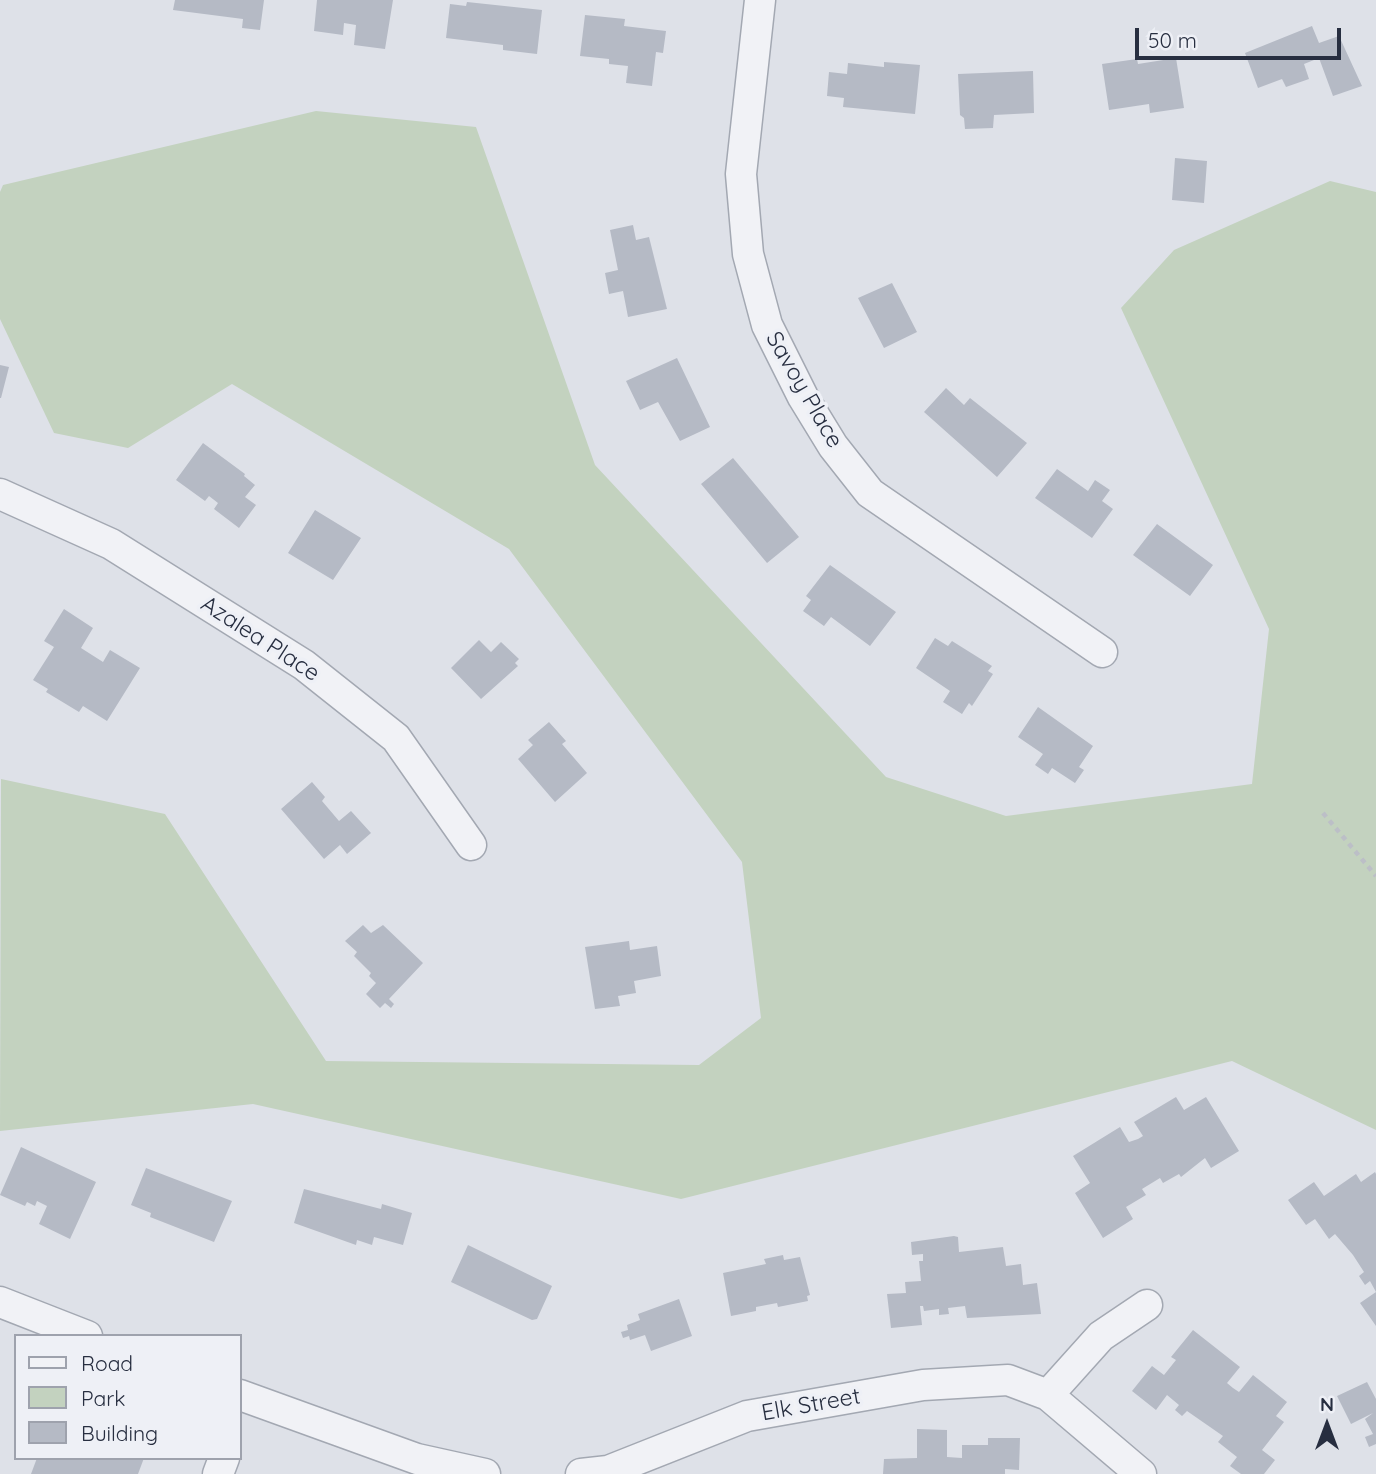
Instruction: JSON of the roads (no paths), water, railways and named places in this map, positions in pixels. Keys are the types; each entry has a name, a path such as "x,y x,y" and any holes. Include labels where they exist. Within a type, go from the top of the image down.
{"street":[{"name":"Savoy Place","path":"760,0 741,174 748,254 767,325 803,397 833,446 870,493 1102,652"},
{"name":"Azalea Place","path":"0,494 111,544 304,664 396,738 471,845"},
{"path":"0,1302 82,1334"},
{"path":"1048,1395 1101,1336 1147,1305"},
{"name":"Elk Street","path":"581,1474 608,1471 747,1416 923,1385 1008,1380 1048,1395 1141,1474"},
{"path":"242,1404 417,1459 485,1474"}]}
